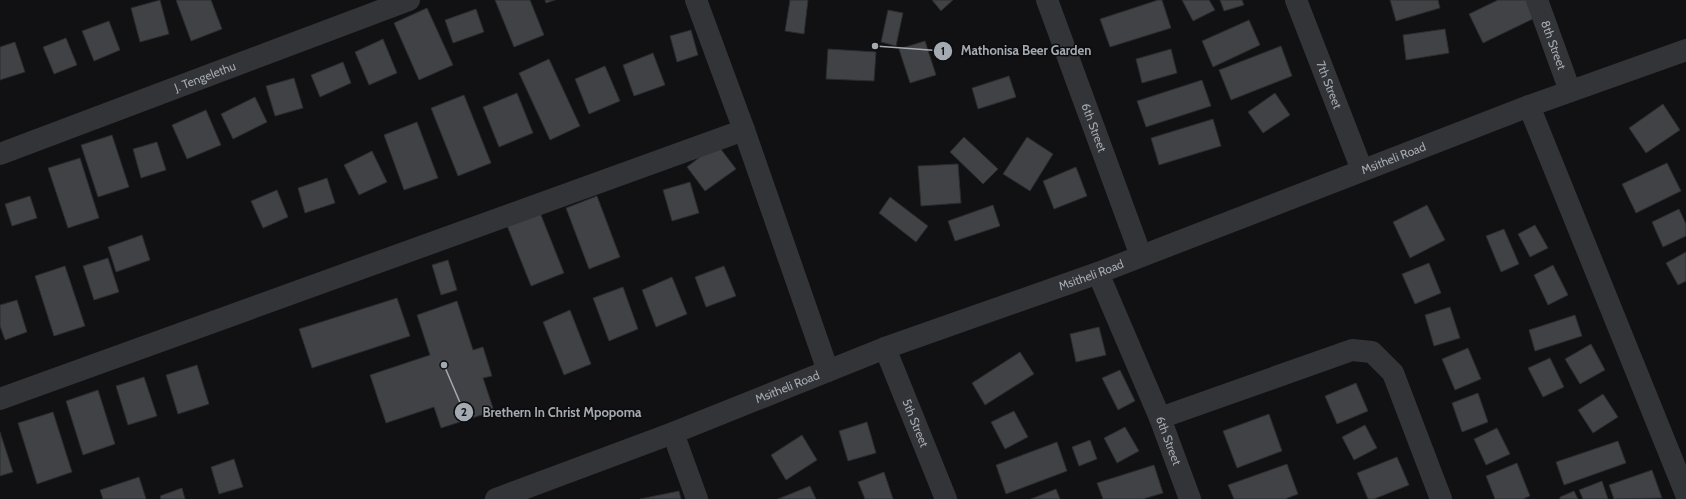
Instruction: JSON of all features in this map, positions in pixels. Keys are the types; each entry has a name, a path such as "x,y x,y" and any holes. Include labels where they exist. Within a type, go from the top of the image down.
{"street":[{"name":"J. Tengelethu","path":"0,154 410,0"},
{"path":"696,0 744,130 828,370"},
{"name":"6th Street","path":"1047,0 1142,256"},
{"name":"7th Street","path":"1296,0 1362,170"},
{"name":"8th Street","path":"1537,0 1570,91"},
{"name":"Msitheli Road","path":"496,499 673,433 885,348 1098,273 1529,106 1686,50"},
{"path":"1529,106 1686,494"},
{"path":"0,399 744,130"},
{"name":"6th Street","path":"1098,273 1160,418 1190,499"},
{"name":"5th Street","path":"885,348 946,499"},
{"path":"1160,418 1352,350 1372,352 1393,373 1441,499"},
{"path":"673,433 696,499"}],"building":[{"path":"160,0 169,34 140,42 131,8"},
{"path":"176,0 211,0 222,29 191,41"},
{"path":"495,0 530,0 544,35 514,47"},
{"path":"545,0 555,0 546,3"},
{"path":"790,0 808,0 804,34 785,31"},
{"path":"932,0 953,0 941,11"},
{"path":"1162,0 1171,28 1110,47 1100,19"},
{"path":"1182,0 1209,0 1215,10 1193,21"},
{"path":"1220,0 1242,0 1244,5 1224,11"},
{"path":"1390,0 1438,0 1440,8 1396,21"},
{"path":"1498,0 1531,0 1539,16 1483,43 1469,14"},
{"path":"427,8 453,65 419,80 394,23"},
{"path":"476,9 484,32 453,43 445,20"},
{"path":"888,10 903,13 896,46 881,42"},
{"path":"1249,20 1260,45 1213,67 1202,41"},
{"path":"109,21 120,50 94,61 82,31"},
{"path":"1445,29 1449,53 1406,60 1403,35"},
{"path":"691,30 698,55 677,62 670,36"},
{"path":"66,38 77,65 54,74 43,47"},
{"path":"383,39 397,73 369,85 355,52"},
{"path":"925,41 936,75 910,83 899,49"},
{"path":"15,42 25,72 0,80 0,47"},
{"path":"1281,46 1292,76 1231,100 1219,70"},
{"path":"828,49 876,52 874,81 826,79"},
{"path":"1171,49 1177,73 1142,83 1136,59"},
{"path":"653,53 665,85 634,96 623,65"},
{"path":"549,59 580,126 550,140 519,73"},
{"path":"343,62 351,83 320,97 311,75"},
{"path":"605,66 620,101 589,114 575,79"},
{"path":"1009,76 1016,97 978,109 972,88"},
{"path":"294,78 303,108 275,116 266,86"},
{"path":"1202,80 1211,106 1146,127 1137,101"},
{"path":"517,93 533,133 499,147 483,107"},
{"path":"1275,93 1290,115 1263,133 1248,112"},
{"path":"464,95 491,163 458,176 431,108"},
{"path":"255,97 267,122 233,139 221,114"},
{"path":"1663,104 1680,130 1646,153 1629,128"},
{"path":"206,110 221,145 187,159 172,125"},
{"path":"1213,119 1221,146 1159,165 1151,138"},
{"path":"417,122 438,178 404,190 384,135"},
{"path":"112,135 129,187 98,197 81,145"},
{"path":"964,137 998,169 983,184 950,152"},
{"path":"1027,137 1053,154 1030,191 1003,174"},
{"path":"157,142 166,170 141,178 133,149"},
{"path":"717,144 736,169 705,191 687,167"},
{"path":"372,151 387,182 359,195 344,165"},
{"path":"80,158 99,218 68,228 48,168"},
{"path":"1667,163 1681,191 1636,213 1622,184"},
{"path":"958,164 961,203 921,206 918,166"},
{"path":"1076,167 1087,196 1054,209 1043,181"},
{"path":"327,178 335,203 305,213 298,188"},
{"path":"690,182 699,213 672,221 663,190"},
{"path":"277,190 288,217 263,228 251,201"},
{"path":"30,196 37,218 12,226 5,204"},
{"path":"597,196 620,257 589,269 566,208"},
{"path":"890,197 928,226 916,242 879,213"},
{"path":"993,205 1000,226 955,241 948,221"},
{"path":"1427,205 1445,240 1410,258 1393,222"},
{"path":"1679,209 1686,224 1686,236 1663,247 1652,222"},
{"path":"539,210 564,273 531,286 506,223"},
{"path":"1535,225 1548,248 1530,257 1518,234"},
{"path":"1504,229 1519,264 1501,272 1486,236"},
{"path":"142,235 150,260 116,272 108,247"},
{"path":"1686,252 1686,281 1678,285 1666,263"},
{"path":"108,258 119,292 94,300 83,266"},
{"path":"448,260 457,290 441,295 432,265"},
{"path":"1429,263 1441,293 1415,304 1402,274"},
{"path":"1553,265 1568,295 1548,305 1534,275"},
{"path":"65,266 85,326 54,336 35,276"},
{"path":"724,266 736,296 706,307 695,277"},
{"path":"672,277 687,314 656,327 642,290"},
{"path":"623,287 638,329 609,341 593,298"},
{"path":"397,298 410,336 312,368 299,329"},
{"path":"17,300 27,332 5,340 0,326 0,305"},
{"path":"457,301 473,350 483,347 492,376 483,378 494,411 441,428 434,407 386,423 370,375 430,355 417,315"},
{"path":"1450,307 1460,338 1434,346 1425,315"},
{"path":"570,310 591,364 564,375 543,322"},
{"path":"1575,315 1582,336 1535,351 1529,330"},
{"path":"1099,327 1106,355 1076,362 1070,334"},
{"path":"1591,344 1605,370 1580,384 1565,359"},
{"path":"1468,348 1481,379 1455,390 1442,359"},
{"path":"1020,352 1034,374 985,405 972,383"},
{"path":"1550,358 1564,387 1543,397 1528,368"},
{"path":"197,365 209,404 178,414 166,375"},
{"path":"1120,370 1135,401 1118,410 1102,378"},
{"path":"144,377 157,416 128,425 116,386"},
{"path":"1356,383 1368,411 1337,424 1325,396"},
{"path":"98,390 115,444 83,455 66,401"},
{"path":"1478,393 1488,422 1462,432 1452,403"},
{"path":"1603,394 1618,417 1593,433 1578,410"},
{"path":"1014,411 1028,437 1005,449 991,422"},
{"path":"53,412 72,472 37,484 18,423"},
{"path":"1269,414 1282,451 1237,468 1223,431"},
{"path":"867,422 876,453 848,461 839,431"},
{"path":"1365,425 1377,448 1354,460 1342,437"},
{"path":"1125,427 1139,451 1117,463 1104,438"},
{"path":"1497,428 1510,454 1486,465 1474,439"},
{"path":"0,432 13,472 0,476"},
{"path":"802,435 817,460 786,480 771,455"},
{"path":"1090,440 1097,459 1079,466 1072,447"},
{"path":"1618,441 1626,463 1564,485 1556,462"},
{"path":"1057,442 1067,471 1006,494 996,465"},
{"path":"1397,457 1409,485 1374,499 1368,499 1357,473"},
{"path":"234,459 243,487 219,494 211,467"},
{"path":"1517,463 1530,496 1523,499 1495,499 1486,476"},
{"path":"1287,464 1298,494 1285,499 1234,499 1228,485"},
{"path":"1154,465 1163,493 1143,499 1103,499 1097,483"},
{"path":"1652,470 1662,498 1614,499 1609,485"},
{"path":"884,472 893,499 865,499 858,482"},
{"path":"139,477 146,499 103,499 100,490"},
{"path":"1602,481 1608,499 1583,499 1579,490"},
{"path":"810,486 816,499 778,499"},
{"path":"182,488 185,499 161,499 160,496"},
{"path":"1056,489 1060,499 1031,499"},
{"path":"679,491 681,499 640,499"},
{"path":"1574,491 1578,499 1560,499 1560,497"}],"place":[{"name":"Mathonisa Beer Garden","path":"875,46"},
{"name":"Brethern In Christ Mpopoma","path":"444,365"}]}
